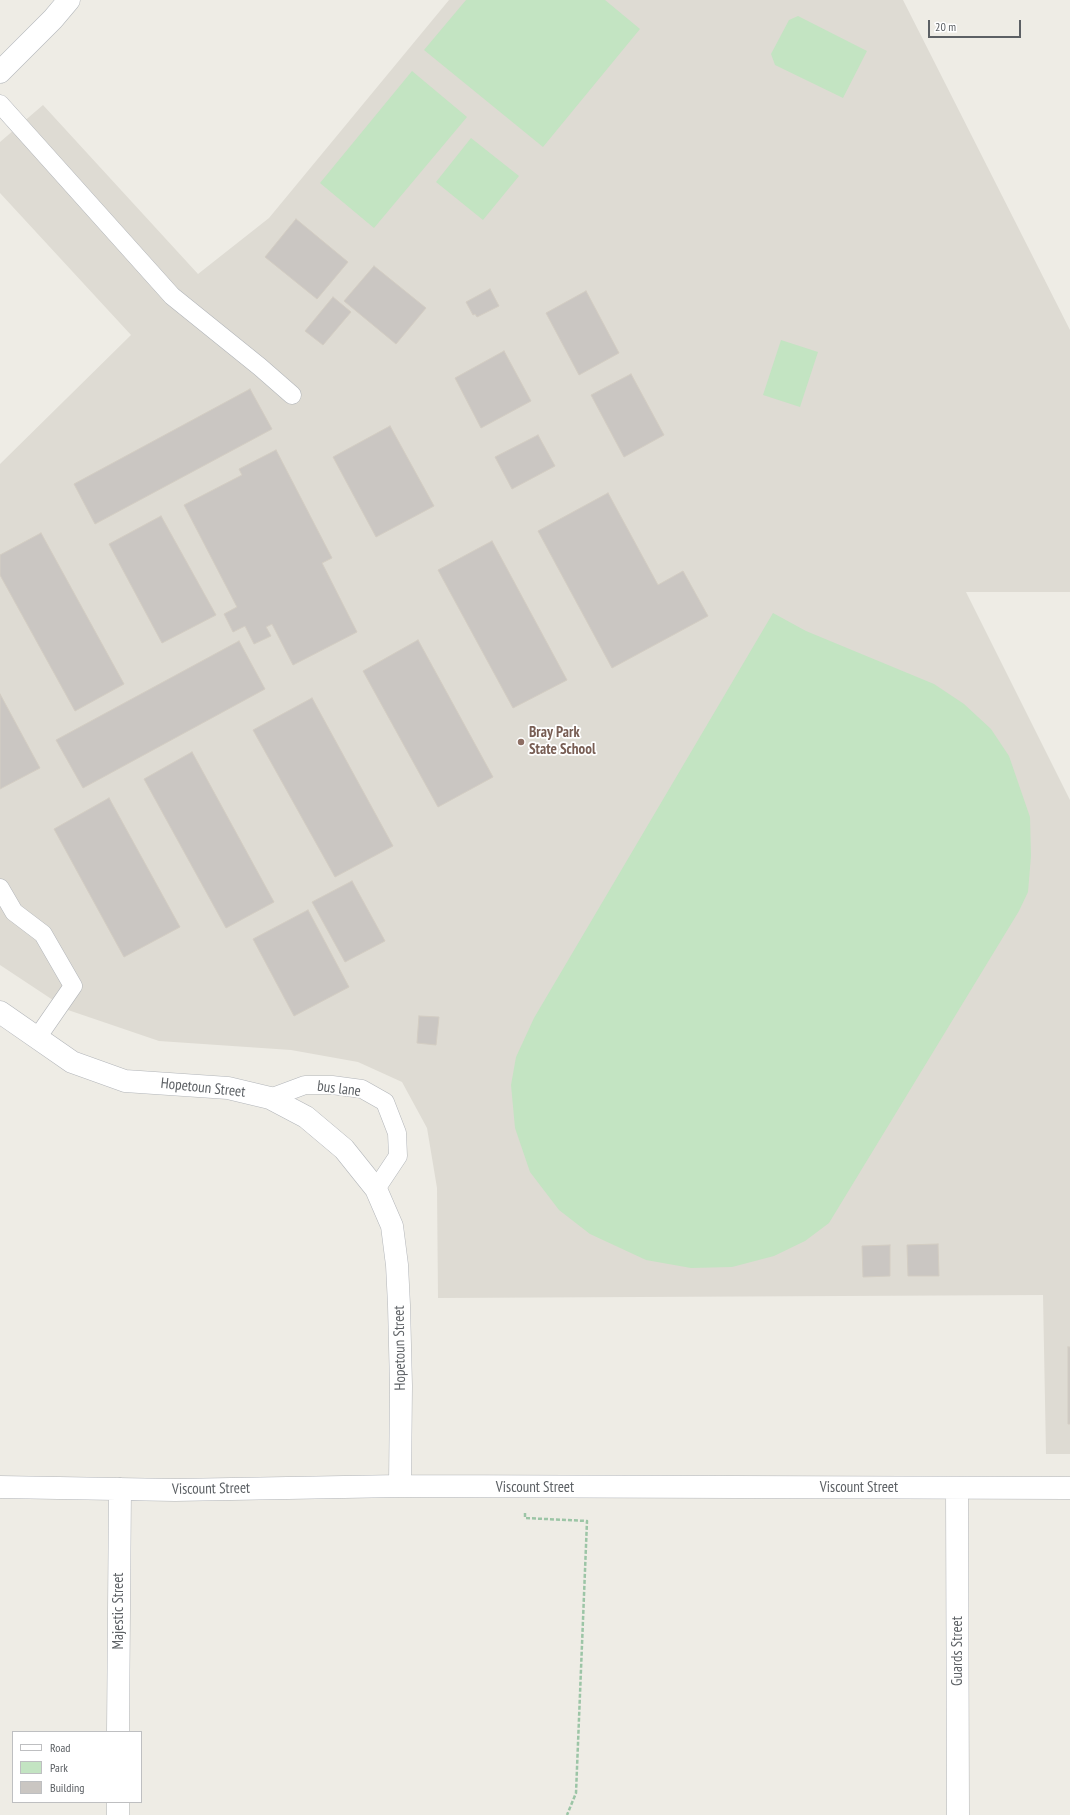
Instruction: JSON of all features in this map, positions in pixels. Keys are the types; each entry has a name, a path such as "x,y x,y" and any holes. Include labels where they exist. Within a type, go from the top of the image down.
{"street":[{"path":"0,72 53,19 69,0"},
{"name":"Hopetoun Street","path":"0,1012 72,1062 125,1081 228,1088 270,1098 306,1117 344,1148 376,1189 392,1226 397,1265 401,1386 400,1486"},
{"name":"Viscount Street","path":"0,1487 120,1489 400,1486 525,1488 1070,1488"},
{"name":"Guards Street","path":"957,1488 958,1815"},
{"name":"Majestic Street","path":"118,1731 120,1489"},
{"path":"118,1803 118,1815"}],"lane":[{"path":"0,104 172,296 260,367 292,395"},
{"path":"0,888 14,912 43,934 73,986 37,1038"},
{"name":"bus lane","path":"270,1098 305,1085 332,1085 362,1089 385,1102 397,1133 398,1156 376,1189"}],"path":[{"path":"525,1488 525,1518 587,1521 576,1793 567,1815"}],"shaded area":[{"name":"Bray Park State School","path":"449,0 903,0 1070,330 1070,592 966,592 1070,800 1070,1454 1046,1454 1043,1295 438,1298 437,1188 427,1128 402,1082 358,1062 291,1050 159,1041 68,1010 0,965 0,464 131,335 0,193 0,142 43,105 198,274 269,218"}],"green space":[{"path":"466,0 605,0 640,29 543,147 424,50"},
{"path":"798,16 867,51 843,98 775,65 771,54 789,20"},
{"path":"412,71 467,117 374,228 320,183"},
{"path":"471,138 519,176 483,220 436,182"},
{"path":"781,340 818,352 800,407 763,395"},
{"path":"773,613 806,631 934,684 964,704 991,729 1009,756 1030,817 1031,856 1028,892 1019,911 829,1223 805,1241 774,1256 732,1267 691,1268 646,1260 590,1234 559,1210 530,1172 515,1128 511,1085 516,1057 534,1018"}],"building":[{"path":"296,219 348,262 317,299 265,257"},
{"path":"374,266 426,308 396,344 344,301"},
{"path":"490,289 499,306 477,317 475,314 473,315 466,302"},
{"path":"586,291 619,353 579,375 546,313"},
{"path":"333,297 351,312 323,345 305,331"},
{"path":"504,351 531,401 481,428 455,378"},
{"path":"631,374 664,435 624,457 591,395"},
{"path":"250,389 272,429 95,524 74,484"},
{"path":"390,426 434,506 376,537 333,457"},
{"path":"538,435 555,466 512,489 495,457"},
{"path":"276,450 332,558 322,563 357,632 293,665 272,624 266,627 271,636 254,644 245,626 233,632 224,614 237,607 184,505 242,475 239,469"},
{"path":"608,493 658,585 683,571 708,616 612,668 538,531"},
{"path":"161,516 216,615 162,643 109,544"},
{"path":"41,533 124,684 75,711 0,575 0,555"},
{"path":"492,541 567,680 513,708 438,570"},
{"path":"418,640 493,777 438,807 363,671"},
{"path":"239,641 265,689 83,788 56,740"},
{"path":"0,694 40,768 0,789"},
{"path":"312,698 393,846 335,877 253,730"},
{"path":"192,752 274,902 226,928 144,779"},
{"path":"109,798 180,927 124,957 54,829"},
{"path":"352,881 385,941 345,962 312,902"},
{"path":"308,910 349,987 294,1016 253,939"},
{"path":"419,1016 439,1017 436,1045 417,1043"},
{"path":"938,1244 939,1276 908,1276 907,1245"},
{"path":"890,1245 890,1276 863,1277 862,1246"},
{"path":"1068,1347 1070,1347 1070,1424 1068,1424"}],"place":[{"name":"Bray Park State School","path":"521,742"}]}
